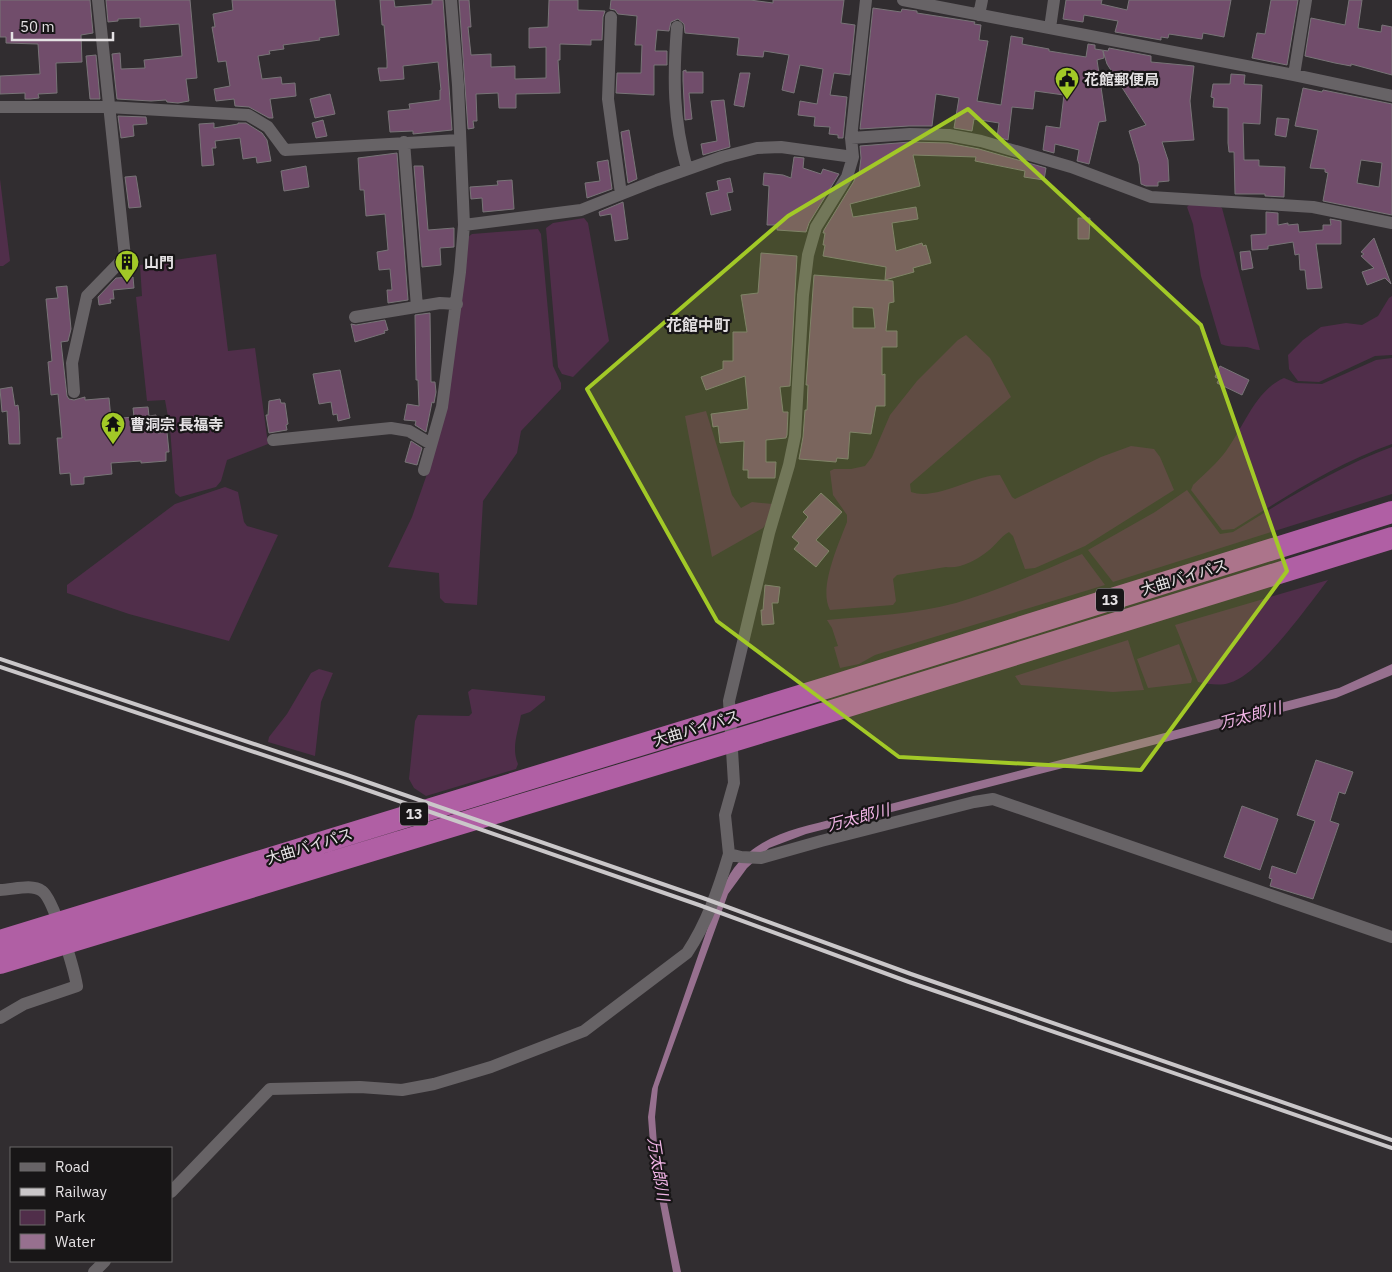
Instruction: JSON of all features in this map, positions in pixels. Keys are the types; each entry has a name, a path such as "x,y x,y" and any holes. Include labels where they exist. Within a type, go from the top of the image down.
{"highway":[{"name":"大曲バイパス","path":"2,955 829,687 1392,512"},
{"name":"大曲バイパス","path":"2,955 835,710 1392,538"}],"street":[{"path":"74,392 72,363 87,296 124,257 98,0"},
{"path":"424,470 442,407 456,304 464,225 458,85 451,0"},
{"path":"172,1191 270,1089 360,1087 402,1090 434,1084 491,1067 584,1030 687,953 702,927 720,884 735,855 725,815 734,783 729,701 769,533 796,436 802,295 808,255 816,227 847,177 853,157 851,138 866,0"},
{"path":"903,0 1294,75 1392,96"},
{"path":"979,15 982,0"},
{"path":"1050,28 1054,0"},
{"path":"1294,75 1306,0"},
{"path":"611,17 608,99 621,194"},
{"path":"677,27 674,70 675,115 681,150 687,170"},
{"path":"0,107 108,107 248,115 268,127 285,150 459,140"},
{"path":"851,138 910,134 950,135 981,141 1072,167 1151,197 1313,207 1392,223"},
{"path":"404,142 417,307"},
{"path":"464,225 581,210 722,157 757,148 781,148 853,157"},
{"path":"355,316 440,303 456,304"},
{"path":"273,440 391,428 409,431 431,444"},
{"path":"735,855 761,858 974,802 994,799 1392,936"},
{"path":"0,890 33,887 43,892 51,905 74,970 77,986 24,1004 0,1018"},
{"path":"94,1272 104,1262"}],"highlighted area":[{"path":"968,109 1201,325 1287,571 1141,770 899,757 717,621 587,389 788,216"}],"green space":[{"path":"0,179 10,261 3,266 0,266"},
{"path":"1190,204 1219,206 1222,208 1260,350 1221,344 1201,276 1193,224 1187,207"},
{"path":"584,218 588,223 609,341 573,377 562,374 558,367 546,228 553,223"},
{"path":"538,229 541,234 553,366 561,383 561,389 521,431 517,453 483,501 477,605 445,603 440,598 439,573 388,567 412,517 427,474 468,237 472,234"},
{"path":"216,254 228,351 255,348 268,444 227,460 221,481 216,487 180,497 175,493 170,428 165,400 147,401 136,297 142,296 140,265"},
{"path":"1392,296 1392,355 1375,356 1319,382 1298,381 1289,369 1288,355 1303,340 1321,327 1346,323 1362,325 1378,316"},
{"path":"966,335 990,358 1011,397 910,484 911,492 921,494 943,491 978,479 1000,475 1015,499 1101,457 1131,446 1154,449 1160,457 1174,490 1085,546 1035,568 1025,569 1013,536 1009,532 991,549 974,561 957,567 897,575 893,579 896,601 893,605 830,610 826,590 828,578 847,522 847,515 833,495 830,471 865,466 872,457 890,415 917,381 958,340"},
{"path":"1392,358 1392,444 1330,471 1234,529 1222,530 1191,490 1193,485 1223,455 1257,401 1265,392 1284,378 1296,383 1322,384 1376,360"},
{"path":"706,411 732,495 741,508 752,502 773,504 770,518 763,528 712,557 685,416"},
{"path":"1392,447 1392,494 1113,582 1088,550 1155,512 1187,490 1220,534 1233,532 1330,475"},
{"path":"225,487 238,492 244,522 247,526 278,535 229,641 129,614 67,593 67,585 175,504"},
{"path":"1082,554 1105,585 875,655 859,664 840,668 834,647 838,646 827,620 909,612 956,603 1004,587"},
{"path":"1328,580 1296,622 1254,668 1241,678 1225,684 1198,682 1175,625"},
{"path":"1128,640 1144,690 1113,692 1021,685 1015,676"},
{"path":"1179,644 1192,679 1191,683 1148,688 1137,659"},
{"path":"319,669 333,673 321,702 315,756 268,742 269,737 287,714 311,673"},
{"path":"472,689 545,696 545,700 530,712 521,715 515,746 518,764 516,769 426,796 414,788 409,779 415,721 418,715 469,716 472,713 468,692"}],"water":[{"name":"万太郎川","path":"1392,664 1392,675 1336,698 806,834 769,848 747,868 728,894 658,1087 655,1117 658,1158 681,1272 673,1272 651,1156 648,1117 652,1089 719,895 734,868 745,856 769,839 796,829 1339,688"}],"building":[{"path":"0,0 90,0 93,33 81,35 82,62 56,63 57,93 38,94 39,98 30,99 25,99 25,93 0,94 0,76 40,74 38,44 6,43 6,37 0,37"},
{"path":"106,0 190,0 197,78 186,79 189,101 178,103 167,102 166,100 117,99 112,54 120,53 121,69 145,68 144,60 182,56 179,24 140,27 140,18 118,19 118,21 108,22"},
{"path":"232,0 335,0 339,35 319,38 320,40 283,45 284,49 269,51 270,54 258,56 262,79 281,77 282,84 295,83 296,96 270,99 273,118 269,118 249,107 235,106 234,99 216,101 214,89 230,86 226,61 218,62 212,27 215,27 213,14 233,10"},
{"path":"380,0 394,0 395,7 432,4 432,0 443,0 452,130 413,134 413,131 390,132 388,111 410,109 409,104 440,100 441,90 438,62 403,66 404,79 380,81 378,68 387,68 387,61"},
{"path":"459,0 469,0 471,27 468,27 471,55 491,54 491,67 515,66 515,79 546,78 546,47 529,48 529,28 548,27 549,0 578,0 578,10 605,11 602,40 591,40 591,45 560,44 560,60 558,60 560,93 516,94 516,108 499,108 498,93 476,94 477,121 473,121 474,128 468,129"},
{"path":"611,0 750,0 773,3 773,0 844,0 841,23 855,25 850,75 834,73 830,95 847,97 843,138 838,138 838,135 829,134 830,127 814,126 815,117 798,115 800,101 817,104 823,69 800,65 794,93 782,90 789,55 764,51 763,57 737,55 739,38 685,33 684,24 678,19 671,22 669,31 657,30 655,51 667,51 667,65 654,65 654,95 616,93 617,73 641,73 642,45 635,45 637,16 618,14 615,10 610,9"},
{"path":"1066,0 1102,0 1101,4 1127,10 1129,0 1231,0 1224,37 1203,33 1202,39 1169,34 1168,38 1161,37 1161,40 1115,32 1118,21 1084,15 1083,22 1063,19"},
{"path":"1271,0 1298,0 1287,65 1252,58 1257,33 1265,34"},
{"path":"1349,0 1362,0 1358,28 1381,32 1382,25 1392,27 1392,75 1351,64 1351,66 1305,56 1311,18 1345,25"},
{"path":"873,8 901,12 902,9 917,11 917,13 975,22 974,24 981,25 979,40 988,41 977,101 1001,105 1011,36 1023,38 1022,44 1049,49 1049,51 1086,57 1088,44 1095,45 1095,49 1108,51 1109,48 1151,56 1151,62 1194,66 1190,101 1194,140 1162,142 1168,160 1169,181 1158,182 1158,186 1141,184 1139,164 1129,131 1146,125 1107,64 1103,51 1104,58 1097,60 1106,121 1099,122 1089,164 1077,161 1079,150 1055,144 1054,153 1043,150 1046,126 1060,128 1064,95 1035,91 1033,109 1012,107 1008,140 997,137 999,123 974,119 972,131 954,128 959,98 936,94 932,126 860,129"},
{"path":"96,55 100,99 90,99 86,56"},
{"path":"686,70 686,72 703,72 703,93 689,93 692,119 685,120 683,71"},
{"path":"740,73 750,73 744,107 734,105"},
{"path":"1231,74 1245,75 1244,84 1262,85 1260,124 1243,123 1244,160 1259,160 1259,166 1285,167 1284,197 1265,196 1265,194 1235,194 1234,152 1229,152 1228,143 1228,108 1213,107 1214,98 1211,97 1213,84 1230,84"},
{"path":"1303,88 1322,92 1323,90 1392,104 1392,215 1323,201 1328,173 1325,172 1325,169 1310,168 1318,130 1295,126","holes":["1361,160 1382,163 1379,187 1357,183"]},
{"path":"330,94 335,114 315,118 310,99"},
{"path":"724,100 730,147 703,155 701,144 717,141 711,101"},
{"path":"118,116 146,117 147,124 133,125 134,136 121,138"},
{"path":"1277,118 1289,119 1286,137 1275,135"},
{"path":"323,120 327,136 316,138 312,123"},
{"path":"214,123 214,128 246,123 262,133 267,140 271,161 257,163 256,157 243,159 240,138 215,141 216,148 212,148 214,165 202,166 199,124"},
{"path":"629,130 637,179 628,183 621,132"},
{"path":"910,142 948,143 979,149 1046,168 1044,180 1024,177 1025,171 975,161 976,157 913,155 920,186 850,204 853,217 916,207 918,219 892,223 896,251 922,243 923,246 926,245 931,263 913,268 914,272 885,280 886,267 823,256 825,245 823,245 824,230 854,181 856,174 859,174 860,146"},
{"path":"397,153 408,300 388,303 387,290 392,290 390,269 379,270 377,252 388,250 385,214 366,216 364,190 360,190 358,158"},
{"path":"794,157 804,158 803,168 821,174 823,169 839,174 809,223 806,232 777,230 777,225 767,225 769,186 763,185 764,173 791,178"},
{"path":"608,160 612,189 587,198 585,183 600,181 597,162"},
{"path":"306,166 309,187 284,191 281,171"},
{"path":"414,166 423,166 428,230 454,228 454,247 440,248 441,265 422,267"},
{"path":"136,176 141,207 129,208 125,177"},
{"path":"730,178 733,192 727,193 731,210 711,215 706,193 719,190 717,181"},
{"path":"512,180 514,209 483,212 482,198 471,199 470,187 498,185 497,181"},
{"path":"623,202 628,239 615,241 611,214 600,216 599,212"},
{"path":"1266,212 1278,213 1278,225 1298,224 1299,232 1323,230 1323,225 1331,225 1330,219 1341,221 1341,244 1316,244 1322,288 1307,289 1305,270 1300,270 1299,254 1295,255 1293,242 1268,246 1268,249 1252,250 1251,235 1266,234"},
{"path":"1078,218 1090,218 1089,239 1078,239"},
{"path":"1374,238 1391,284 1385,278 1367,285 1362,272 1374,268 1361,256 1364,254 1361,252"},
{"path":"1250,251 1253,268 1242,270 1240,252"},
{"path":"761,253 797,256 790,386 780,387 783,412 788,412 787,435 786,438 766,440 766,462 776,462 775,478 748,478 748,470 743,470 744,441 720,443 718,426 713,427 711,414 748,409 745,376 706,390 701,377 723,369 723,361 733,361 733,332 747,332 741,295 758,293"},
{"path":"814,275 893,281 894,302 889,303 886,331 897,331 897,347 882,347 882,375 885,374 885,406 876,406 871,434 850,432 848,459 837,458 836,462 799,459 805,410 807,410 808,385 806,385","holes":["853,307 873,308 875,328 853,328"]},
{"path":"133,277 134,288 113,290 114,299 110,299 111,303 99,305 98,297 116,278"},
{"name":"曹洞宗 長福寺","path":"67,286 71,329 68,341 61,342 67,396 69,399 74,400 85,397 85,400 109,398 111,419 134,417 133,408 148,407 149,416 156,415 158,433 167,432 169,452 166,452 166,461 111,463 112,474 84,477 84,484 71,485 70,473 60,474 57,438 62,438 58,394 51,395 48,362 52,361 46,299 58,298 56,287"},
{"path":"430,313 431,382 435,382 436,392 426,432 415,425 416,421 404,420 407,404 419,406 418,380 416,380 415,315"},
{"path":"385,320 388,330 384,331 385,333 355,342 351,324 356,325"},
{"path":"1220,366 1249,380 1242,395 1217,383 1219,379 1215,377"},
{"path":"340,370 350,418 338,421 337,414 333,415 331,402 319,404 313,374"},
{"path":"12,387 15,406 18,405 19,412 20,444 9,444 7,411 2,412 0,389"},
{"path":"280,399 281,403 285,403 287,430 269,433 266,415 268,415 269,401"},
{"path":"411,441 422,448 417,465 405,462"},
{"path":"821,493 842,512 816,540 829,551 816,567 794,549 799,543 792,537 808,517 803,512"},
{"path":"765,585 780,587 778,603 772,603 774,624 762,625 761,610 763,610"},
{"path":"1316,760 1353,772 1345,794 1339,792 1330,821 1339,824 1313,899 1270,886 1272,879 1269,878 1272,866 1296,874 1315,821 1297,815"},
{"path":"1242,806 1278,819 1260,870 1224,857"}],"railway":[{"path":"0,659 347,775 703,898 911,974 1392,1140"},
{"path":"0,667 344,782 699,905 909,982 1392,1148"}],"place":[{"name":"花館郵便局","path":"1067,100"},
{"name":"山門","path":"127,283"},
{"name":"曹洞宗 長福寺","path":"113,445"}],"district":[{"name":"花館中町","path":"698,325"}]}
